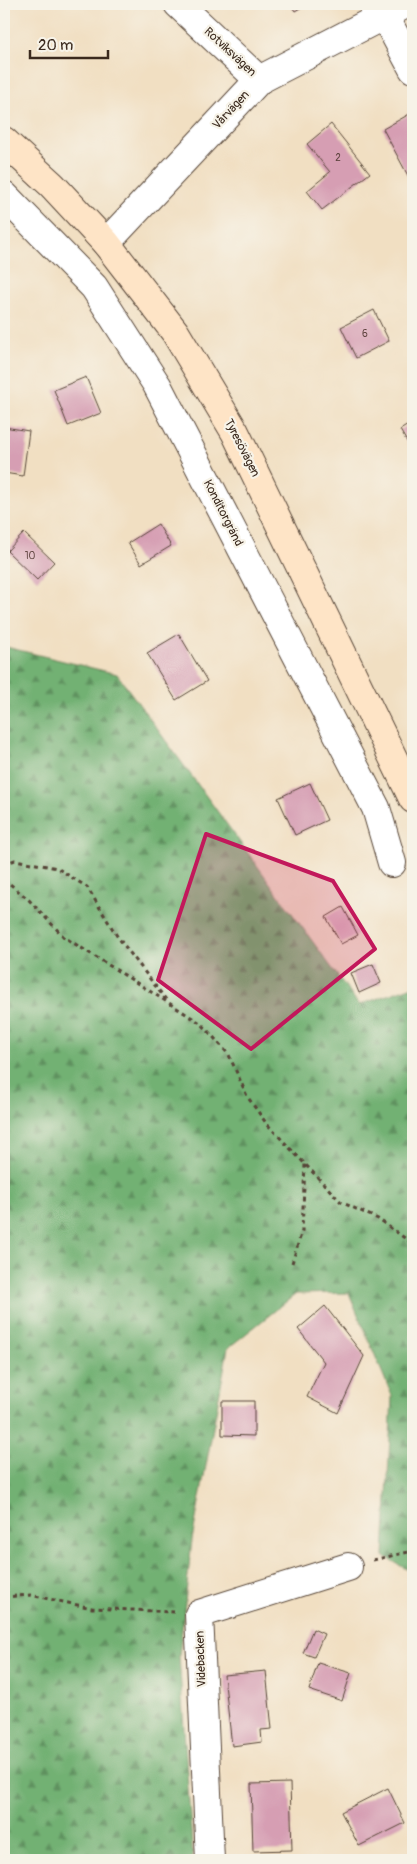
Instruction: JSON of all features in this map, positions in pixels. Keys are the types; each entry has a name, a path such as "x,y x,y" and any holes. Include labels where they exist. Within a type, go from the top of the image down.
{"main road":[{"name":"Tyresövägen","path":"4,141 52,185 106,243 175,332 236,432 413,799"}],"street":[{"name":"Rotviksvägen","path":"178,4 259,80"},
{"name":"Vårvägen","path":"106,243 259,80 395,9 413,69"},
{"name":"Konditorgränd","path":"4,195 94,287 157,385 376,808 392,864"},
{"name":"Videbacken","path":"210,1860 199,1614 348,1567"}],"path":[{"path":"4,864 15,860 57,868 87,887 117,936 169,1003"},
{"path":"4,879 29,900 64,936 202,1024 229,1055 248,1096 266,1123 341,1202 378,1219 413,1244"},
{"path":"292,1264 302,1231 305,1163"},
{"path":"348,1567 413,1551"},
{"path":"4,1598 30,1595 92,1608 199,1614"}],"highlighted area":[{"path":"206,834 333,881 375,949 251,1049 158,980"}],"green space":[{"path":"4,643 6,647 117,674 359,1005 413,986 413,1573 384,1556 392,1396 349,1293 296,1294 228,1348 192,1540 179,1656 193,1860 4,1860"}],"building":[{"path":"290,4 307,4 295,11"},
{"path":"413,112 413,185 383,129"},
{"path":"331,124 370,173 322,210 307,191 330,172 307,144"},
{"path":"374,310 389,341 356,358 341,327"},
{"path":"86,377 101,413 68,426 54,390"},
{"path":"413,422 413,452 400,430"},
{"path":"4,427 29,431 23,476 4,473"},
{"path":"158,524 171,546 141,564 128,543"},
{"path":"24,533 54,562 37,580 7,551"},
{"path":"179,634 207,681 176,700 147,653"},
{"path":"310,783 327,820 295,835 278,798"},
{"path":"343,907 358,935 341,944 326,917"},
{"path":"373,964 381,983 359,993 351,973"},
{"path":"325,1306 364,1356 338,1413 307,1397 324,1362 298,1329"},
{"path":"222,1401 254,1401 254,1436 222,1435"},
{"path":"313,1629 324,1634 314,1657 303,1653"},
{"path":"318,1663 351,1673 342,1701 309,1690"},
{"path":"266,1671 272,1729 261,1730 262,1742 232,1746 224,1675"},
{"path":"290,1783 292,1850 253,1851 251,1784"},
{"path":"388,1788 405,1823 359,1846 341,1812"}]}
